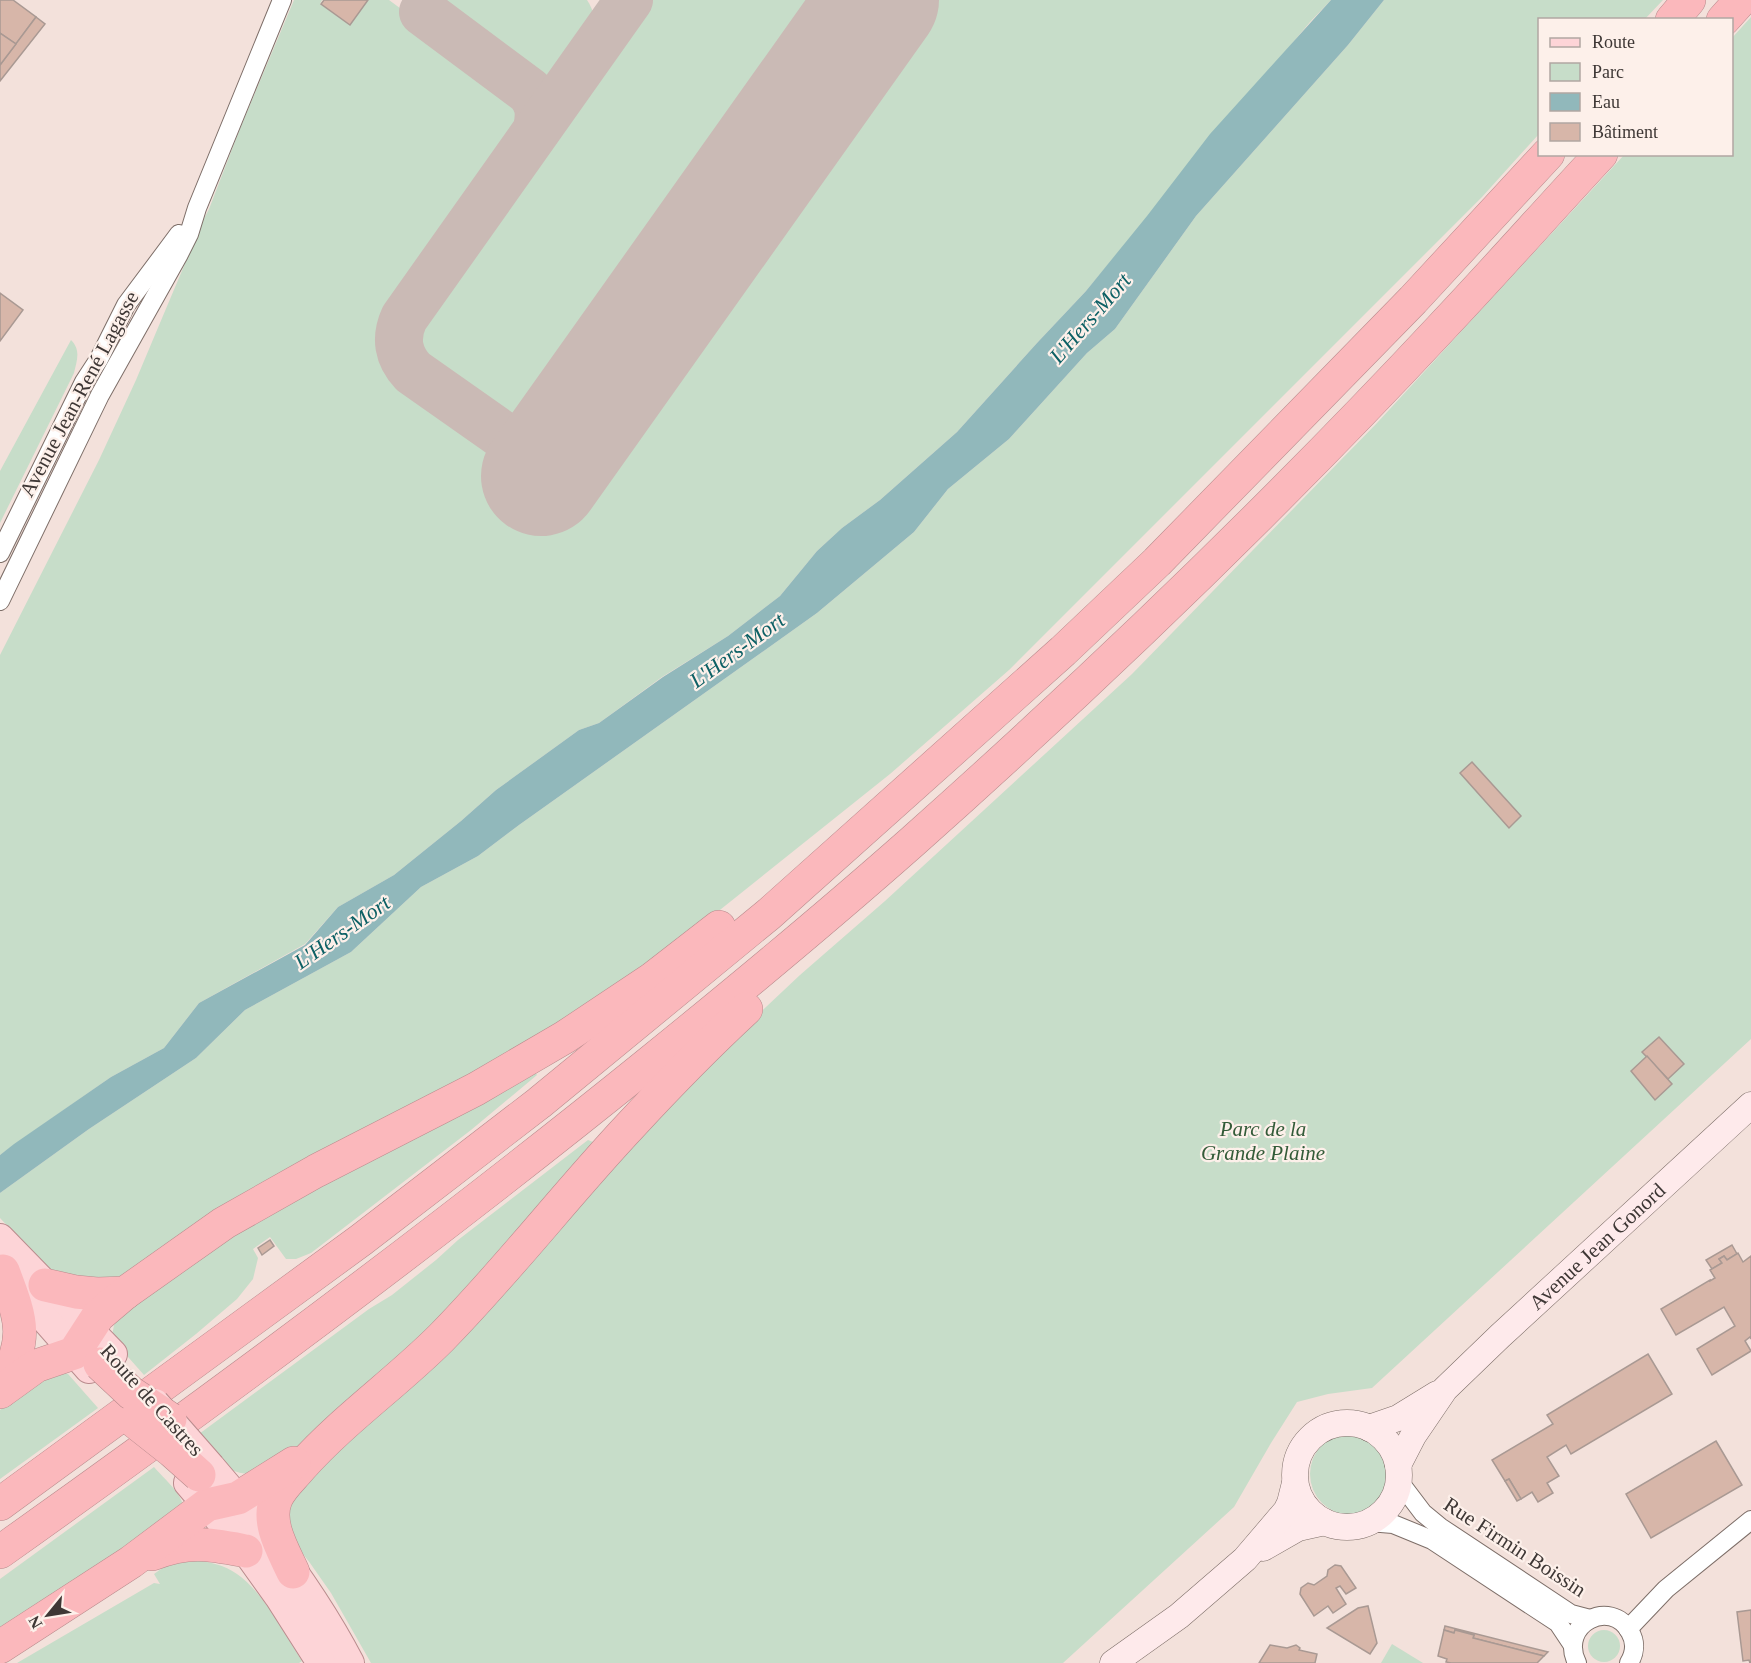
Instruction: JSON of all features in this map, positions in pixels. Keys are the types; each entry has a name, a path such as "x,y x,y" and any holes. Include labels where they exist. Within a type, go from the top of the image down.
{"highway":[{"path":"1674,18 1689,0"},
{"path":"1726,18 1741,0"},
{"path":"0,1504 343,1253 539,1103 743,936 1063,651 1157,562 1413,300 1546,156"},
{"path":"0,1552 183,1420 526,1162 737,992 909,844 1139,633 1216,558 1440,330 1598,156"},
{"path":"134,1421 172,1451 201,1483 238,1498 318,1448 388,1388 440,1339 489,1288 630,1125 725,1029 782,977 909,844"},
{"path":"93,1354 103,1312 125,1293 232,1218 316,1171 476,1089 593,1020 652,980 755,898 786,898"},
{"path":"0,1392 19,1348 20,1318 8,1266"},
{"path":"45,1285 86,1293 125,1293"},
{"path":"0,1392 36,1366 93,1354"},
{"path":"93,1354 131,1393 170,1419"},
{"path":"0,1647 131,1562 170,1548 191,1544 214,1545 268,1566 276,1532 273,1522 275,1501 279,1493 318,1448"},
{"path":"131,1562 201,1483"}],"main road":[{"name":"Route de Castres","path":"0,1238 8,1266 93,1354"},
{"name":"Route de Castres","path":"8,1266 45,1285 93,1354 134,1421"},
{"name":"Route de Castres","path":"170,1419 201,1483 268,1566"},
{"path":"238,1498 268,1566 321,1663"},
{"path":"268,1566 322,1612 350,1663"}],"street":[{"name":"Avenue Jean-René Lagasse","path":"0,601 100,395 189,234 282,0"},
{"name":"Avenue Jean-René Lagasse","path":"0,553 84,382 99,359 126,305 198,208"},
{"path":"126,305 144,316"},
{"name":"Avenue Jean Gonord","path":"1245,1558 1298,1528 1324,1522 1347,1527 1369,1522 1381,1515 1390,1505 1396,1493 1398,1473 1413,1436 1445,1389 1500,1335 1751,1105"},
{"name":"Avenue Jean Gonord","path":"1113,1663 1179,1616 1245,1558 1286,1511 1295,1483 1296,1461 1307,1441 1316,1433 1336,1424 1359,1424 1370,1428 1398,1418 1445,1389"},
{"path":"1370,1428 1391,1447 1398,1473"},
{"name":"Rue Firmin Boissin","path":"1398,1473 1423,1513 1440,1527 1571,1614 1590,1619 1600,1616 1611,1617 1621,1621 1628,1629"},
{"path":"1295,1483 1302,1502 1324,1522"},
{"path":"1647,1663 1632,1655 1633,1637 1628,1629 1666,1589 1751,1520"},
{"name":"Rue Firmin Boissin","path":"1369,1522 1392,1524 1432,1540 1558,1623 1572,1644"},
{"path":"1576,1663 1572,1644 1575,1634 1581,1625 1590,1619"}],"green space":[{"path":"294,0 322,0 320,4 350,25 368,0 389,0 527,102 529,111 526,124 396,308 388,329 386,346 392,363 404,381 570,500 925,0 1331,0 1310,22 1086,291 957,432 880,500 842,528 817,551 780,596 728,636 662,677 599,723 579,730 496,790 394,875 338,907 305,944 199,1003 164,1048 111,1077 0,1155 0,655 99,460 136,380 189,254 187,251 209,209"},
{"path":"433,0 587,0 595,20 595,28 560,79 543,84 431,6"},
{"path":"644,0 830,0 544,404 524,415 501,416 426,367 415,356 410,342 413,330 422,311"},
{"path":"1384,0 1663,0 1646,18 1538,18 1538,135 1482,197 1009,670 890,774 656,961 627,982 131,1273 103,1286 49,1270 0,1218 0,1193 89,1129 196,1058 245,1010 351,952 421,887 478,856 817,613 914,532 948,489 1009,439 1087,353 1115,329 1196,216 1348,45"},
{"name":"Parc de la Grande Plaine","path":"1751,17 1751,1039 1372,1388 1328,1394 1297,1402 1234,1507 1063,1663 371,1663 331,1593 289,1536 288,1502 661,1106 800,975 885,901 1132,674 1377,423 1623,156 1733,156 1733,37"},
{"path":"71,340 77,351 74,373 0,523 0,471"},
{"path":"535,1072 537,1075 471,1130 311,1253 296,1259 286,1259 270,1237 253,1249 258,1258 253,1279 237,1299 144,1375 112,1336 114,1325 122,1314 257,1220"},
{"path":"588,1140 593,1142 442,1325 269,1471 249,1474 230,1469 199,1434 369,1309 392,1295 458,1240"},
{"path":"61,1372 68,1374 98,1408 0,1479 0,1410 18,1393"},
{"path":"1343,1433 1359,1433 1374,1440 1385,1451 1392,1466 1389,1490 1380,1503 1359,1515 1343,1515 1328,1508 1317,1497 1310,1482 1310,1466 1317,1451 1328,1440"},
{"path":"154,1467 176,1491 184,1508 0,1633 0,1579"},
{"path":"193,1559 227,1568 247,1582 273,1614 302,1661 299,1663 17,1663 154,1583 160,1584 154,1574 168,1564"},
{"path":"1604,1630 1615,1635 1620,1646 1615,1657 1604,1662 1593,1657 1588,1646 1593,1635"},
{"path":"1392,1644 1423,1663 1381,1663"}],"water":[{"name":"L'Hers-Mort","path":"1331,0 1384,0 1348,45 1196,216 1115,329 1087,353 1009,439 948,489 914,532 817,613 478,856 421,887 351,952 245,1010 196,1058 89,1129 0,1193 0,1155 14,1144 111,1077 164,1048 199,1003 305,945 338,907 394,875 496,790 579,730 599,723 663,677 728,636 780,596 817,551 842,528 880,500 957,432 1086,291 1210,134"}],"building":[{"path":"0,0 13,0 36,17 16,44 0,33"},
{"path":"324,0 368,0 350,25 321,4"},
{"path":"36,17 45,24 0,81 0,65"},
{"path":"0,33 16,44 0,65"},
{"path":"0,293 23,310 0,341"},
{"path":"1472,762 1521,816 1509,828 1460,773"},
{"path":"1659,1037 1684,1064 1668,1079 1642,1052"},
{"path":"1647,1056 1672,1084 1655,1100 1631,1071"},
{"path":"270,1240 274,1246 262,1255 258,1248"},
{"path":"1732,1245 1737,1254 1727,1260 1724,1256 1719,1259 1722,1263 1712,1269 1706,1260"},
{"path":"1738,1253 1743,1262 1751,1256 1751,1339 1750,1337 1745,1341 1751,1351 1712,1375 1697,1349 1735,1326 1724,1307 1676,1335 1661,1309 1715,1278 1710,1270 1722,1263 1719,1259 1724,1256 1727,1260"},
{"path":"1648,1354 1672,1394 1571,1454 1566,1445 1547,1457 1559,1476 1547,1483 1553,1493 1538,1502 1532,1492 1521,1499 1509,1479 1505,1481 1492,1460 1553,1424 1547,1415"},
{"path":"1716,1441 1742,1485 1651,1538 1626,1494"},
{"path":"1509,1479 1521,1499 1517,1501 1505,1481"},
{"path":"1335,1565 1341,1566 1356,1588 1346,1594 1340,1586 1336,1588 1346,1604 1333,1613 1328,1606 1314,1616 1300,1594 1301,1588 1308,1583 1314,1585 1327,1576 1328,1570"},
{"path":"1368,1606 1377,1643 1370,1654 1327,1628 1358,1608"},
{"path":"1751,1610 1750,1663 1749,1660 1743,1661 1737,1612"},
{"path":"1445,1626 1548,1652 1544,1656 1473,1638 1474,1635 1455,1630 1454,1633 1444,1630"},
{"path":"1444,1630 1454,1633 1455,1630 1474,1635 1473,1638 1544,1656 1537,1663 1446,1662 1447,1659 1438,1656"},
{"path":"1270,1645 1287,1648 1296,1645 1300,1648 1299,1650 1317,1654 1315,1663 1259,1663"}],"taxiway":[{"path":"572,432 545,448 531,449 514,443 413,372 404,360 399,340 404,318 629,0"},
{"path":"423,12 529,91 538,109 537,129"}],"runway":[{"path":"541,476 879,0"}]}
